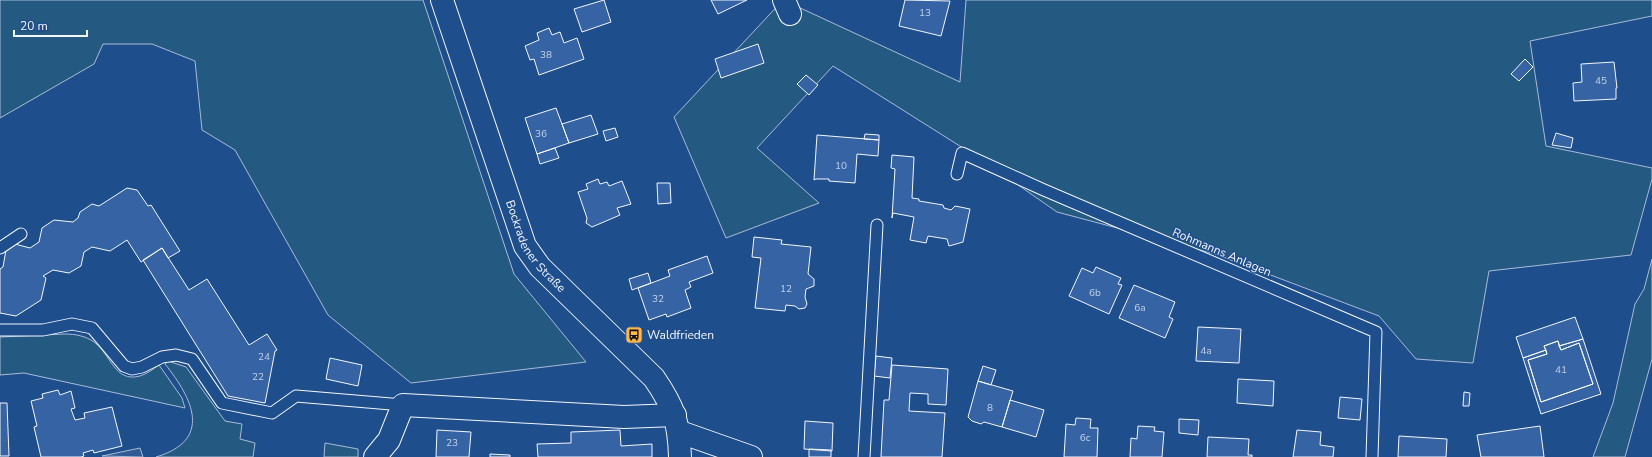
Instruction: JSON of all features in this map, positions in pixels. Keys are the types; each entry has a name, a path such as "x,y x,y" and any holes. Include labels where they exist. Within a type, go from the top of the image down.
{"street":[{"name":"Bockradener Straße","path":"442,0 525,246 540,267 654,378 666,396 677,424 680,457"},
{"path":"375,457 389,440 403,405 624,417 677,424 751,457"}],"lane":[{"name":"Rohmanns Anlagen","path":"957,174 962,153 1051,193 1376,332 1372,457"},
{"path":"864,457 877,224"},
{"path":"0,248 21,234"},
{"path":"0,330 43,330 72,324 92,328 124,366 132,369 142,367 162,357 176,355 192,359 222,403 272,413 296,396 403,405"}],"shaded area":[{"path":"0,0 423,0 514,274 586,362 411,383 328,315 235,150 202,130 195,61 152,44 103,44 94,64 0,118"},
{"path":"783,0 960,82 966,0 1652,0 1652,16 1530,41 1546,146 1652,168 1652,179 1631,255 1489,271 1473,363 1416,359 1379,316 1215,254 1057,212 982,160 833,66 757,148 819,203 726,238 674,117"},
{"path":"1652,259 1652,359 1625,457 1593,457 1613,403 1635,304 1644,289"},
{"path":"73,334 88,338 94,342 105,353 114,366 124,375 131,377 140,376 148,373 159,365 182,398 185,408 24,373 0,375 0,337"},
{"path":"168,361 186,367 225,421 242,424 240,439 255,443 253,457 156,457 174,450 185,440 191,429 192,417 189,404 175,377 165,364"},
{"path":"325,443 358,449 358,457 324,457"},
{"path":"140,448 143,457 102,456"}],"building":[{"path":"604,0 611,22 582,32 574,9"},
{"path":"711,0 747,0 718,14"},
{"path":"905,0 950,1 941,36 899,26"},
{"path":"549,28 552,35 560,32 564,43 577,38 584,59 539,75 534,59 530,60 525,46 539,40 537,33"},
{"path":"758,44 764,63 721,78 715,59"},
{"path":"1525,59 1533,67 1519,81 1511,74"},
{"path":"1614,62 1617,88 1616,99 1574,101 1573,83 1582,82 1581,64"},
{"path":"806,75 818,85 809,95 797,84"},
{"path":"556,108 569,143 537,154 525,118"},
{"path":"591,115 598,134 569,143 562,124"},
{"path":"615,128 618,137 606,141 603,131"},
{"path":"1556,133 1573,138 1571,148 1552,145"},
{"path":"865,134 879,135 879,140 864,139"},
{"path":"817,135 879,140 878,156 857,154 855,183 829,181 829,179 814,180"},
{"path":"555,148 559,158 540,164 537,154"},
{"path":"892,155 914,157 912,198 919,199 919,201 943,205 944,208 951,210 955,206 970,209 963,242 949,246 947,239 928,236 926,243 910,240 914,217 893,213 892,218 895,169 891,168"},
{"path":"598,179 600,184 607,182 609,186 622,181 631,204 617,208 620,215 592,227 586,223 587,218 578,192 588,189 586,184"},
{"path":"657,183 670,183 671,203 658,204"},
{"path":"127,188 137,190 148,206 151,205 180,251 168,258 162,248 141,262 127,240 110,251 92,247 84,252 81,266 69,273 53,270 43,276 46,278 41,300 16,316 0,313 0,269 3,267 6,250 15,244 30,248 39,242 42,228 54,220 73,222 78,218 80,212 92,204 99,206"},
{"path":"754,237 782,240 781,244 811,247 808,274 814,279 814,286 806,289 805,297 807,304 805,308 799,309 795,306 786,305 785,311 755,308 761,258 752,257"},
{"path":"162,248 189,290 207,279 249,345 267,334 277,350 275,351 265,403 228,396 143,260"},
{"path":"707,256 713,273 689,282 691,287 685,290 691,308 667,317 666,314 649,320 638,288 670,276 668,270"},
{"path":"1096,267 1121,278 1118,284 1122,285 1109,314 1069,296 1082,268 1093,273"},
{"path":"648,273 651,283 632,290 629,279"},
{"path":"1134,285 1175,302 1169,317 1173,319 1165,338 1119,318"},
{"path":"1575,317 1583,339 1559,346 1558,341 1544,346 1546,350 1523,358 1516,337"},
{"path":"1198,327 1241,329 1239,363 1196,361"},
{"path":"1583,339 1601,394 1541,414 1523,358 1546,350 1547,354 1528,360 1541,402 1593,384 1579,343 1561,350 1559,346"},
{"path":"1558,341 1561,350 1579,343 1593,384 1541,402 1528,360 1547,354 1544,346"},
{"path":"876,356 892,358 890,378 874,376"},
{"path":"330,358 362,365 358,386 326,379"},
{"path":"892,365 948,369 946,405 928,404 928,394 910,393 909,411 945,413 942,457 881,457 884,400 889,400"},
{"path":"983,366 996,370 991,385 978,381"},
{"path":"1238,379 1274,381 1273,406 1237,403"},
{"path":"978,381 1013,391 1002,427 984,422 981,424 972,421 968,417"},
{"path":"58,390 60,395 71,391 75,408 71,409 75,420 85,418 84,413 112,407 122,446 94,453 93,450 83,453 84,456 81,457 41,457 34,427 37,426 31,401 43,398 42,394"},
{"path":"1464,392 1470,393 1469,406 1463,406"},
{"path":"1340,397 1362,399 1360,420 1338,418"},
{"path":"1010,400 1044,410 1036,437 1002,427"},
{"path":"0,403 7,403 9,456 0,456"},
{"path":"1076,418 1091,419 1090,428 1098,428 1097,457 1064,457 1066,424 1075,425"},
{"path":"1179,419 1199,420 1198,435 1179,433"},
{"path":"805,421 833,423 832,451 804,449"},
{"path":"1138,426 1155,427 1154,431 1164,432 1162,457 1130,457 1131,438 1137,439"},
{"path":"1540,426 1544,457 1481,457 1477,435"},
{"path":"437,430 471,432 469,457 436,457"},
{"path":"620,430 621,446 652,444 652,457 538,457 537,444 571,443 571,432"},
{"path":"1297,430 1321,432 1320,445 1334,447 1333,457 1293,457"},
{"path":"1399,436 1447,439 1446,457 1398,457"},
{"path":"1208,437 1249,439 1248,455 1252,455 1252,457 1207,457"},
{"path":"809,449 831,450 831,457 809,457"},
{"path":"490,454 510,455 510,457 490,457"}],"place":[{"name":"Waldfrieden","path":"634,335"}]}
